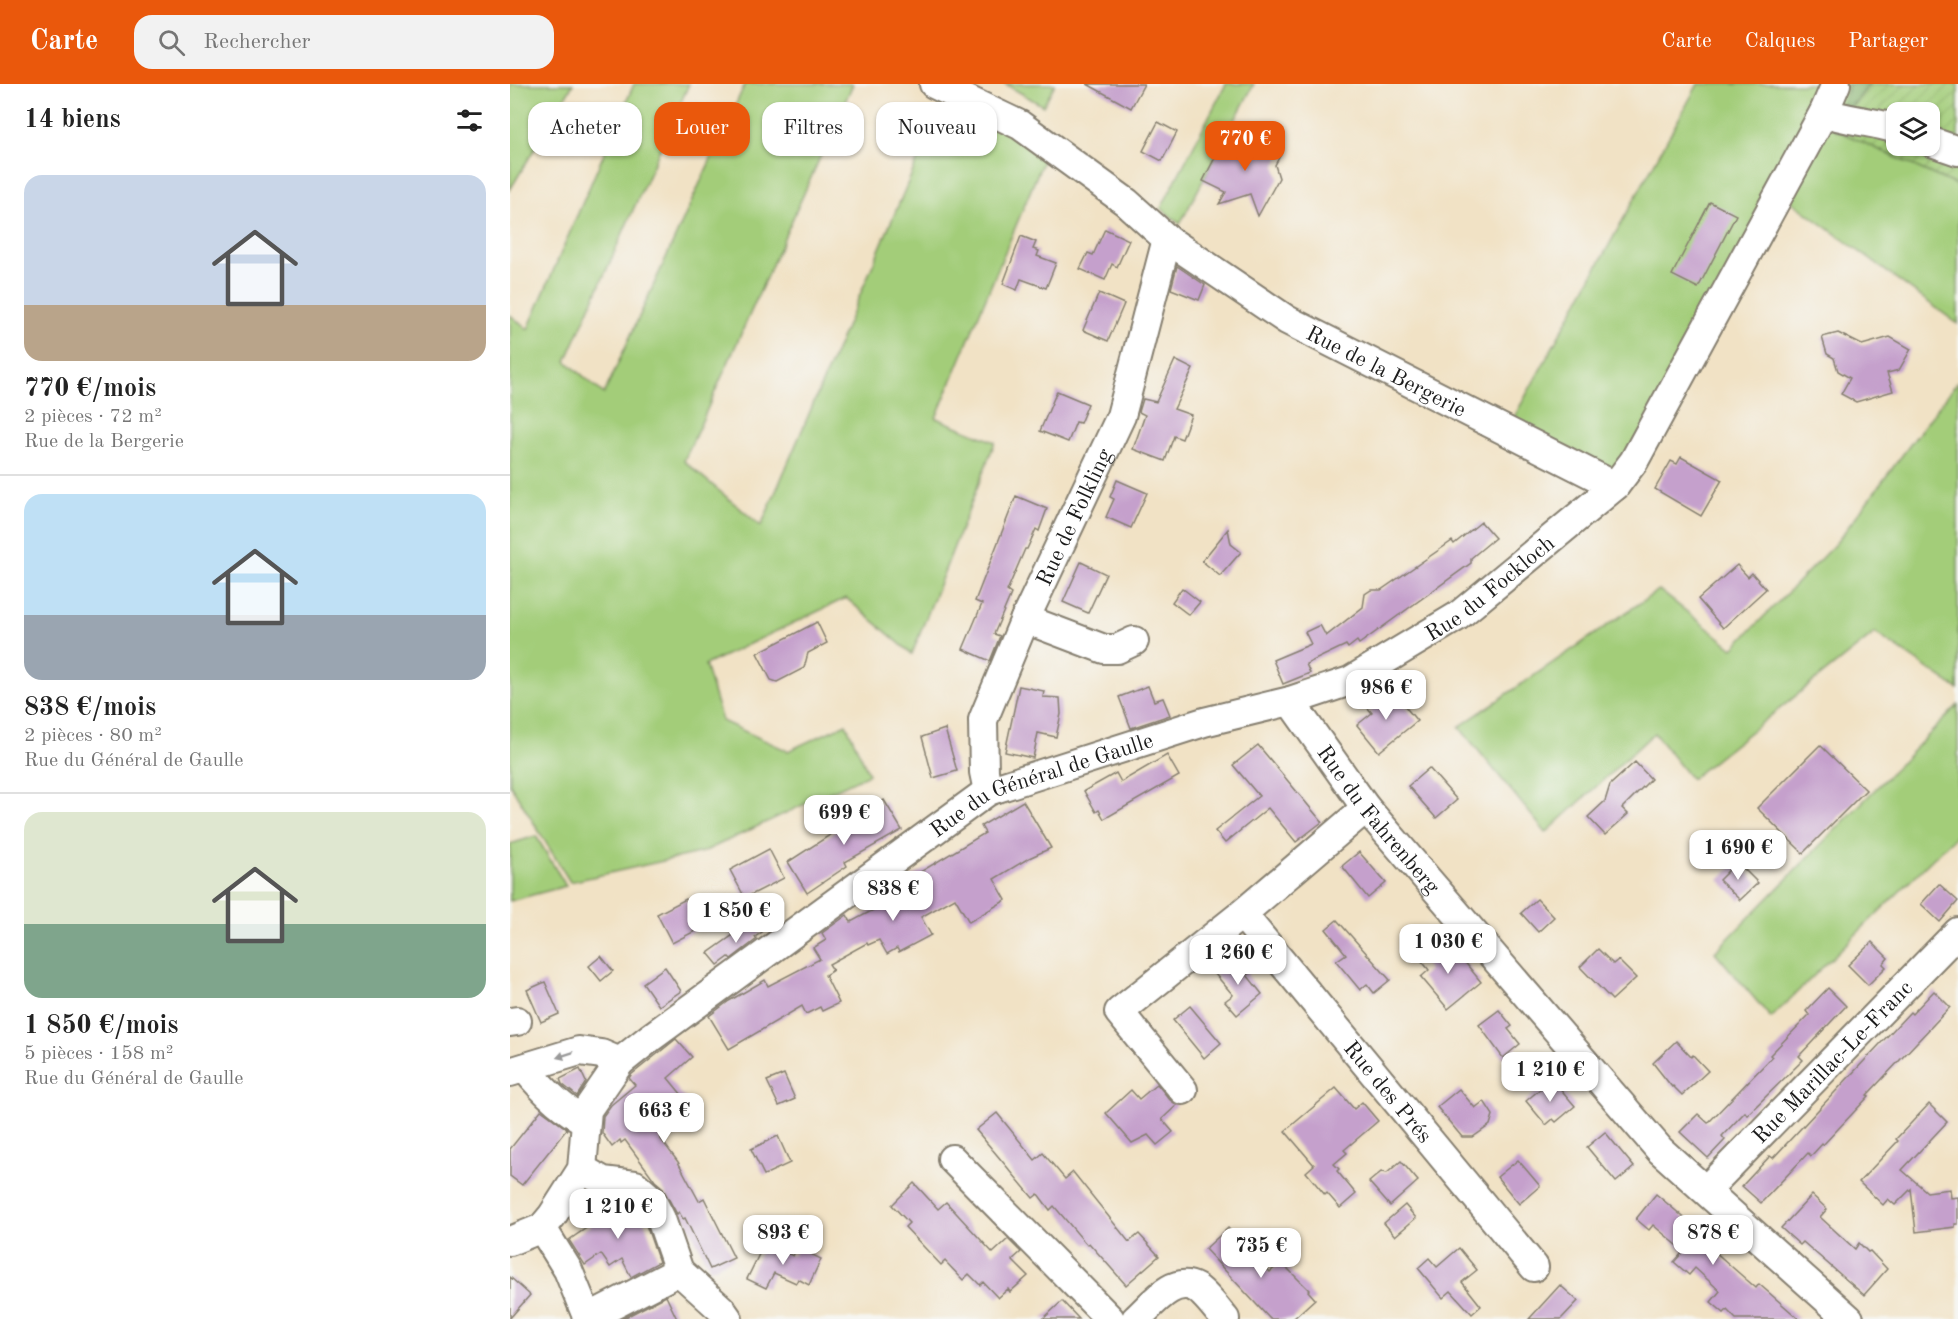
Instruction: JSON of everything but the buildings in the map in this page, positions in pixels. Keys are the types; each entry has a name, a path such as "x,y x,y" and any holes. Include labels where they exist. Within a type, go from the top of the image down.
{"street":[{"name":"Rue de la Bergerie","path":"934,84 1020,125 1126,202 1167,239 1287,320 1616,486"},
{"name":"Rue du Fockloch","path":"1290,701 1350,681 1458,616 1616,486 1634,461 1824,112 1836,84"},
{"path":"1824,112 1837,117 1886,126"},
{"path":"1940,145 1958,151"},
{"name":"Rue de Folkling","path":"988,791 984,772 983,720 1025,619 1120,416 1167,239"},
{"path":"1025,619 1104,649 1117,649 1134,641"},
{"name":"Rue du Général de Gaulle","path":"542,1228 582,1168 587,1110 620,1062 659,1031 988,791 1204,722 1290,701"},
{"name":"Rue du Fahrenberg","path":"1290,701 1366,808 1660,1150 1849,1319"},
{"path":"1183,1090 1119,1012 1242,914 1366,808"},
{"name":"Rue des Prés","path":"1242,914 1534,1267"},
{"name":"Rue Marillac-Le-Franc","path":"1706,1190 1958,932"},
{"path":"518,1070 579,1051 601,1053 620,1062"},
{"path":"518,1070 586,1121"},
{"path":"952,1160 1110,1319"},
{"path":"582,1168 603,1181 635,1185 651,1199 662,1219 679,1271 721,1309 728,1319"},
{"path":"510,1242 542,1228 568,1270 588,1318 679,1271"},
{"path":"1137,1319 1170,1288 1185,1285 1196,1288 1225,1319"}],"green space":[{"path":"510,84 573,84 562,102 528,102 528,156 530,156 510,190"},
{"path":"634,84 689,84 681,102 654,102 654,156 657,156 566,361 604,394 712,156 750,156 750,102 737,102 745,84 853,84 845,102 762,102 762,156 821,156 684,461 761,526 919,156 997,156 997,124 1047,151 936,418 995,442 912,654 846,598 705,665 722,721 788,751 846,724 869,774 703,852 570,882 510,784 510,315 528,329 603,156 642,156 642,102 626,102"},
{"path":"1005,84 1055,84 1043,106"},
{"path":"1226,84 1254,84 1180,224 1161,208"},
{"path":"1698,84 1849,84 1835,129 1886,153 1886,156 1893,156 1958,186 1958,324 1788,199 1631,481 1513,419"},
{"path":"1849,84 1870,84 1834,129"},
{"path":"1870,84 1958,84 1958,186 1893,156 1940,156 1940,102 1886,102 1886,153 1834,129"},
{"path":"945,96 956,102 942,102"},
{"path":"1958,381 1958,689 1875,633 1691,779 1654,733 1546,833 1459,727 1659,590 1733,648 1836,543"},
{"path":"1958,705 1958,834 1771,1018 1715,952"},
{"path":"536,836 566,886 510,901 510,844"}]}
